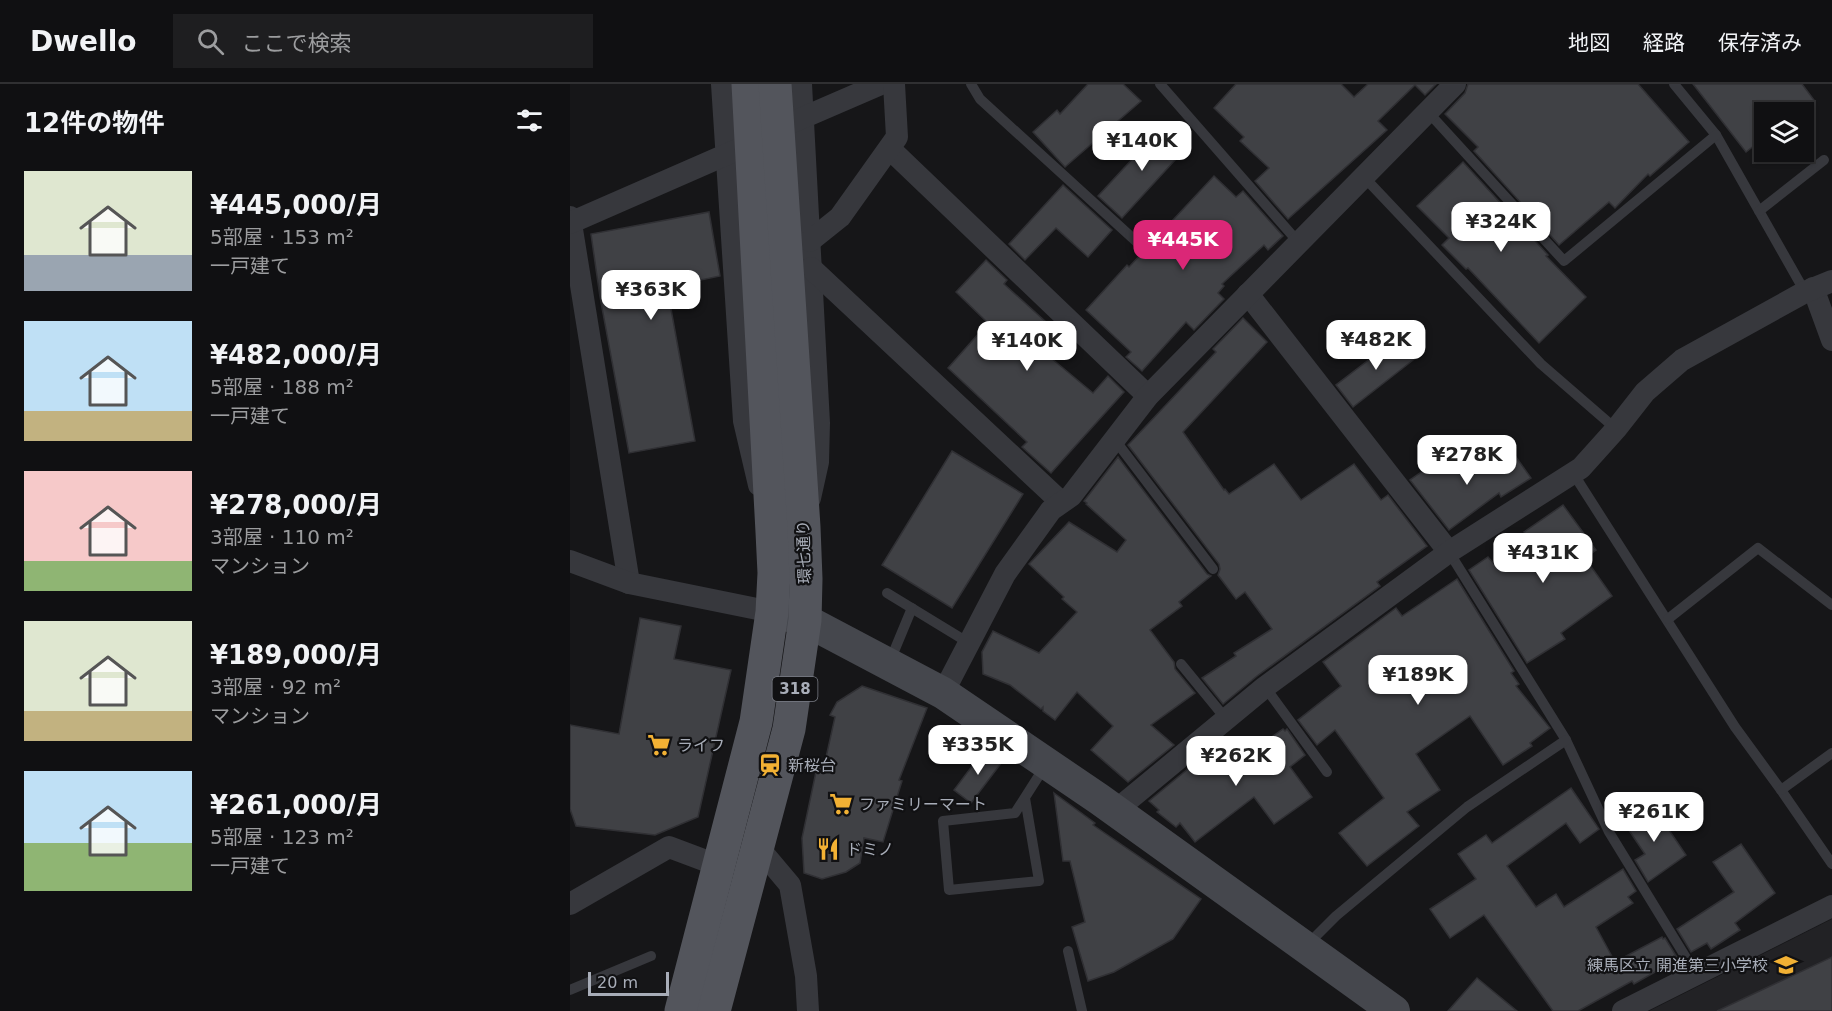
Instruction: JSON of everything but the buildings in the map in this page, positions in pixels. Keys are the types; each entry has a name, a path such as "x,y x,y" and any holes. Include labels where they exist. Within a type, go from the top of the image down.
{"main road":[{"name":"環七通り","path":"748,84 778,361"},
{"name":"環七通り","path":"714,1011 789,729 805,620 806,579 788,530 778,361 775,84"},
{"name":"環七通り","path":"681,1011 717,865 756,722 772,612 774,573 788,530"}],"street":[{"path":"722,84 744,421 753,464 788,530"},
{"path":"788,530 818,462 819,423 801,84"},
{"path":"628,584 571,221 726,155 804,117 881,84"},
{"path":"810,241 840,217 897,137 894,84"},
{"path":"943,693 1005,574 1051,510 1071,496 1148,396 1455,84"},
{"path":"890,148 1148,396"},
{"path":"811,268 1061,502"},
{"path":"1115,811 1265,687 1449,552 1573,473 1616,429 1645,392 1682,360 1817,287 1832,340"},
{"path":"1248,294 1449,552"},
{"path":"570,561 628,584 805,620 943,693 1115,811 1395,1011"},
{"path":"570,904 669,847 717,865"},
{"path":"758,848 789,885 806,976 808,1011"},
{"path":"1623,1011 1832,906"}],"lane":[{"path":"971,84 980,99 1139,244"},
{"path":"1160,84 1299,243"},
{"path":"1674,84 1716,135 1759,211 1817,287"},
{"path":"1428,112 1564,261 1716,135"},
{"path":"1759,211 1824,160"},
{"path":"1364,177 1541,364 1616,429"},
{"path":"1115,440 1213,569"},
{"path":"1573,473 1735,727 1832,864"},
{"path":"1668,619 1758,548 1832,605"},
{"path":"1449,552 1566,740 1609,832 1696,974"},
{"path":"887,593 969,643"},
{"path":"889,664 912,608"},
{"path":"1181,664 1226,719"},
{"path":"1265,687 1326,772"},
{"path":"1305,947 1336,916 1467,807 1566,740"},
{"path":"1781,790 1832,753"},
{"path":"1025,798 1039,881 949,890 943,821 1016,813 1025,798 1047,764"},
{"path":"1068,951 1082,1011"},
{"path":"570,990 651,956"}],"shaded area":[{"name":"練馬区立 開進第三小学校","path":"1832,919 1832,1011 1649,1011"}],"place":[{"name":"ライフ","path":"659,745"},
{"name":"新桜台","path":"770,765"},
{"name":"ファミリーマート","path":"841,804"},
{"name":"ドミノ","path":"828,849"},
{"name":"練馬区立 開進第三小学校","path":"1786,965"}]}
